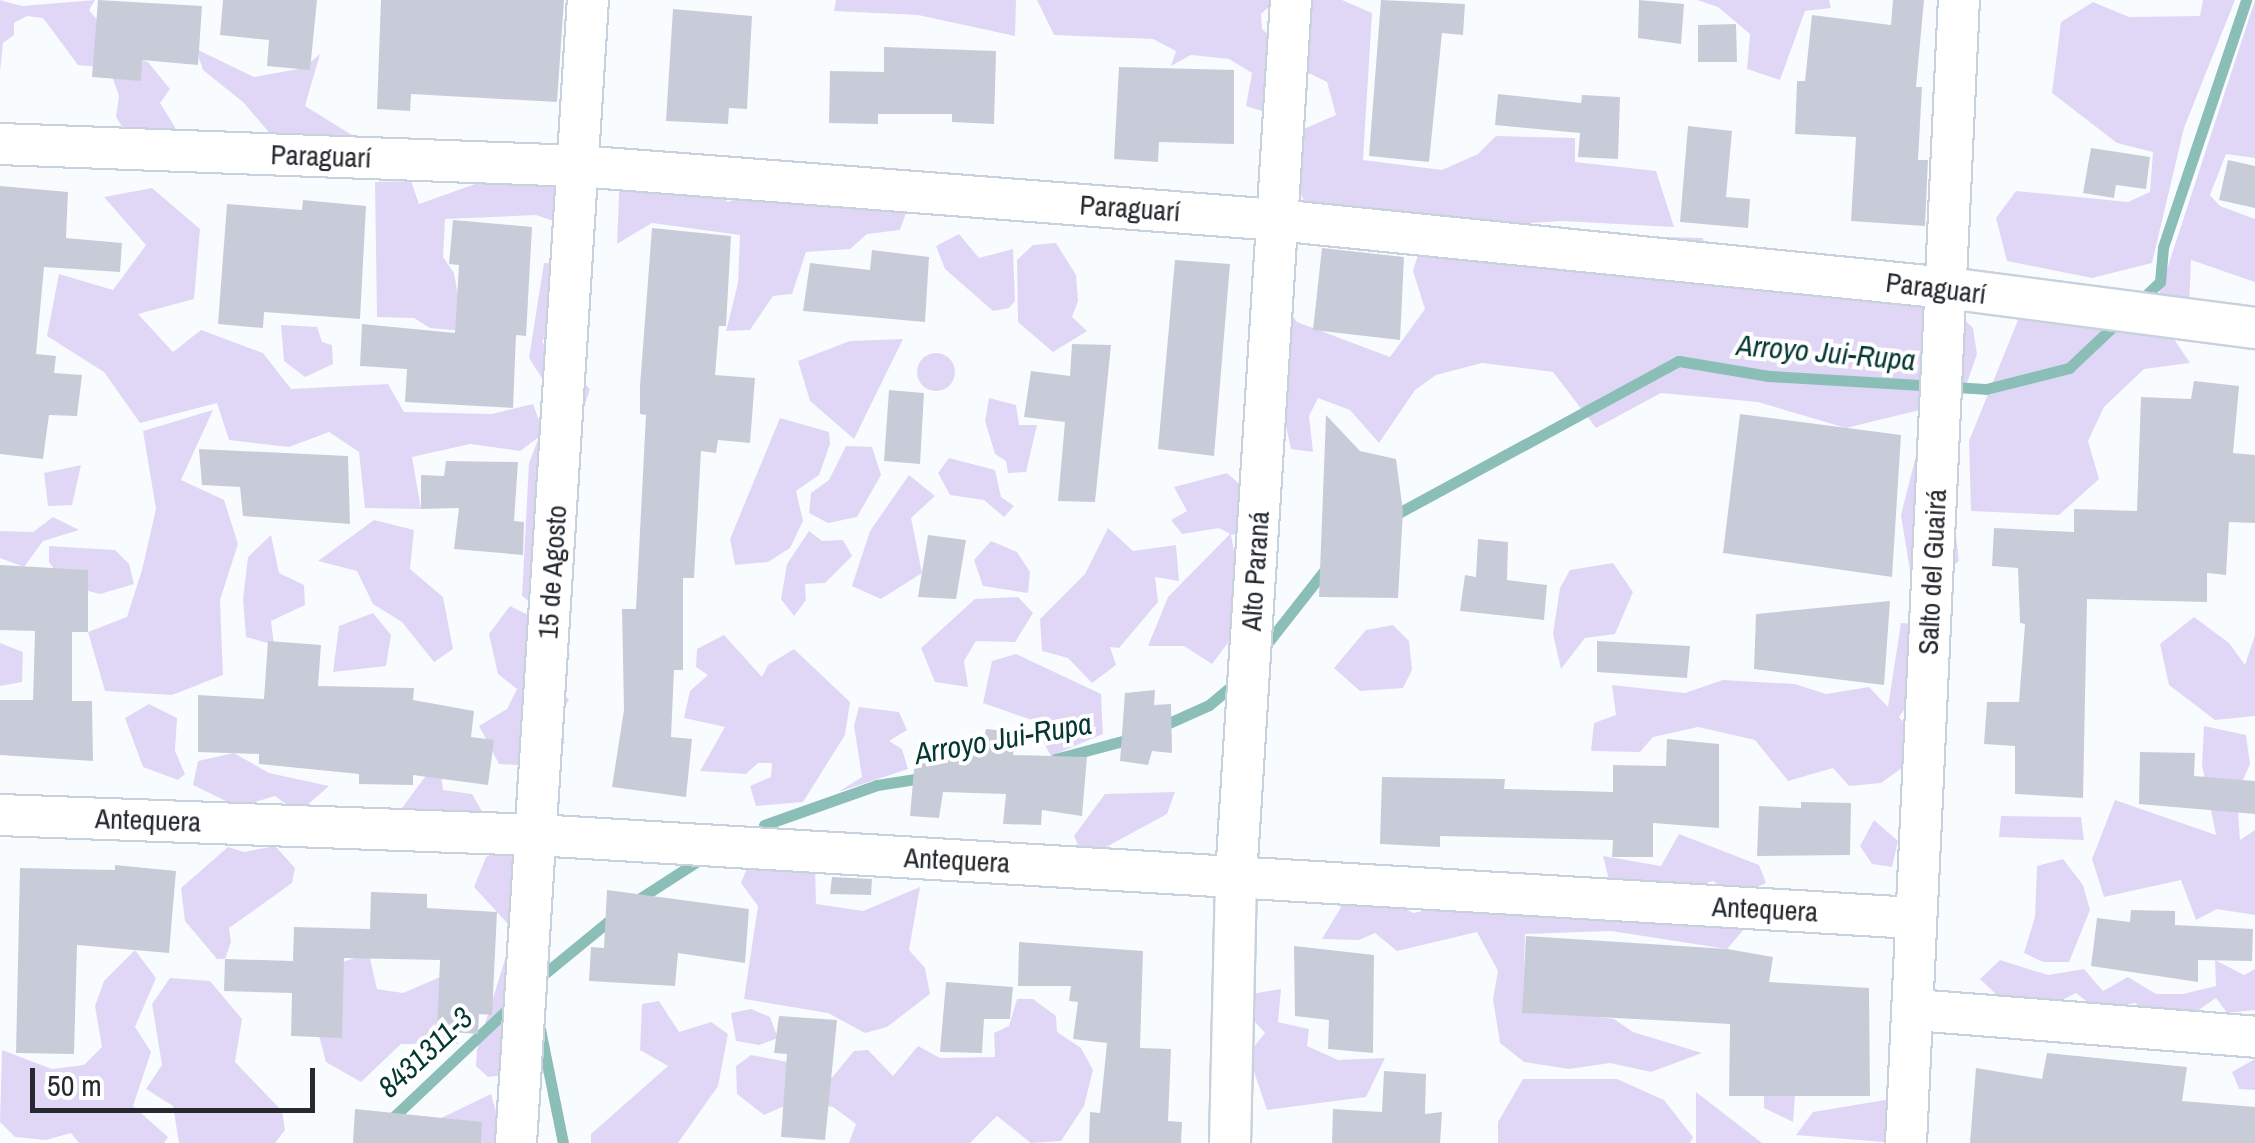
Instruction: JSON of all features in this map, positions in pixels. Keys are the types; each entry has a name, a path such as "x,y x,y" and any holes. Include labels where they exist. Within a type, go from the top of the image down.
{"street":[{"name":"15 de Agosto","path":"516,1143 588,0"},
{"name":"Alto Paraná","path":"1230,1143 1236,877 1292,0"},
{"name":"Salto del Guairá","path":"1906,1143 1915,1010 1912,918 1959,0"},
{"name":"Paraguarí","path":"0,144 578,166 1277,220 1947,288 2255,328"},
{"name":"Antequera","path":"0,815 536,835 1912,918"},
{"path":"1915,1010 2255,1036"}],"shaded area":[{"path":"0,0 22,6 95,0 89,10 126,55 148,62 170,89 160,103 178,132 128,136 116,117 119,96 109,68 78,65 43,18 27,16 14,23 14,35 3,43 0,72"},
{"path":"836,0 1016,0 1015,36 918,15 834,11"},
{"path":"1037,0 1276,0 1261,14 1262,29 1279,44 1278,116 1246,106 1252,73 1229,59 1191,55 1171,66 1176,51 1153,39 1054,35"},
{"path":"1300,0 1342,0 1372,13 1363,160 1442,170 1478,154 1496,136 1575,138 1575,162 1656,171 1674,227 1562,221 1501,225 1307,208 1288,164 1290,135 1336,115 1327,82 1292,65"},
{"path":"1697,0 1829,0 1831,8 1805,11 1780,80 1747,69 1750,34 1718,7"},
{"path":"2203,0 2235,0 2184,128 2152,263 2092,278 2007,261 1996,218 2016,191 2128,202 2150,192 2153,152 2117,143 2052,93 2061,22 2093,2 2129,17 2200,16"},
{"path":"2255,0 2255,158 2226,154 2210,195 2220,206 2255,219 2255,282 2191,260 2189,307 2156,303"},
{"path":"196,49 254,77 304,68 320,54 305,106 357,138 279,144 243,102 203,70"},
{"path":"620,169 700,182 728,202 777,182 809,204 825,185 906,213 900,230 867,234 850,249 806,252 792,294 773,296 750,330 726,331 738,283 740,235 652,223 617,244"},
{"path":"492,178 559,183 562,224 536,215 445,219 443,257 454,273 464,331 430,328 414,318 377,317 375,182 411,181 419,204"},
{"path":"152,188 200,229 194,299 138,314 173,352 201,330 263,353 291,389 388,384 404,412 492,414 533,404 542,429 555,399 529,358 544,263 582,265 542,342 590,389 569,453 573,592 549,616 522,596 529,463 539,437 520,451 470,444 412,457 421,509 365,508 359,452 329,432 289,447 229,440 217,403 140,423 104,372 47,336 59,274 113,290 146,245 104,197"},
{"path":"959,234 979,258 1013,249 1015,301 1009,308 993,311 945,269 936,246"},
{"path":"1424,235 1605,275 1630,236 1703,238 1707,264 1831,299 1857,262 1907,264 1973,328 1977,354 1959,406 1952,502 1959,561 1914,596 1901,515 1928,408 1846,428 1758,402 1661,393 1596,428 1553,372 1482,363 1436,375 1415,390 1379,443 1350,410 1318,398 1309,416 1313,452 1291,449 1279,395 1282,300 1297,322 1390,357 1425,309 1413,271"},
{"path":"1056,243 1076,275 1078,301 1072,317 1087,331 1053,352 1018,322 1017,260 1033,245"},
{"path":"2020,315 2158,315 2190,363 2144,369 2104,407 2088,441 2099,479 2059,515 1971,511 1969,441"},
{"path":"281,325 317,327 322,342 332,345 333,364 305,377 284,361"},
{"path":"903,339 854,439 810,401 798,361 850,341"},
{"path":"936,353 949,359 955,372 949,385 936,391 923,385 917,372 923,359"},
{"path":"989,398 1016,405 1019,425 1037,425 1026,472 1008,473 1006,461 995,454 985,421"},
{"path":"213,410 181,480 224,500 238,544 220,600 223,675 172,695 105,691 88,632 127,617 142,570 156,509 143,431"},
{"path":"780,418 829,432 830,444 819,475 796,491 803,521 790,548 768,562 735,565 730,539"},
{"path":"846,446 872,447 881,475 857,517 828,523 809,513 811,493 829,480"},
{"path":"949,458 995,470 1001,497 1014,506 1004,517 984,500 950,495 938,473"},
{"path":"81,465 72,505 48,506 44,473"},
{"path":"1227,473 1253,496 1252,530 1231,535 1246,619 1212,664 1184,646 1148,646 1168,597 1230,534 1219,528 1182,534 1171,520 1187,511 1174,487"},
{"path":"909,475 935,496 911,518 922,573 881,599 852,586 870,531"},
{"path":"53,517 79,530 43,541 24,567 0,558 0,531 33,532"},
{"path":"374,520 414,530 410,569 443,597 453,649 434,662 402,622 373,604 357,571 318,561"},
{"path":"1108,528 1133,551 1176,545 1179,581 1155,577 1158,602 1119,648 1110,647 1116,665 1092,683 1068,658 1042,651 1040,619 1085,574"},
{"path":"809,531 822,541 843,540 852,556 825,583 805,584 806,600 794,616 781,599 787,564"},
{"path":"271,535 279,573 304,585 305,605 271,621 274,645 246,637 243,599 248,557"},
{"path":"991,541 1017,552 1030,572 1028,593 983,586 974,560"},
{"path":"49,546 115,550 129,564 134,584 100,594 65,585 49,562"},
{"path":"1613,563 1633,592 1615,634 1585,638 1561,669 1553,634 1560,588 1570,570"},
{"path":"1018,597 1033,613 1015,642 976,641 964,661 968,687 935,682 921,648 975,599"},
{"path":"510,606 561,631 570,655 555,689 569,699 555,730 565,742 550,767 499,764 479,726 507,709 517,689 498,674 489,634"},
{"path":"373,613 391,635 386,666 333,672 339,626"},
{"path":"2194,617 2229,643 2245,665 2255,635 2255,716 2215,720 2169,685 2160,644"},
{"path":"1901,623 1929,625 1916,693 1899,717 1928,749 1881,783 1849,786 1833,768 1788,781 1755,740 1698,727 1653,737 1640,752 1591,751 1594,723 1616,715 1612,685 1685,693 1723,680 1795,684 1826,694 1869,687 1888,707"},
{"path":"1393,625 1409,641 1412,670 1403,688 1360,691 1334,668 1366,630"},
{"path":"724,635 762,677 768,665 794,649 850,702 845,735 803,802 756,806 750,786 771,777 772,763 758,763 746,774 700,771 725,727 684,718 690,691 708,675 696,667 697,649"},
{"path":"0,643 23,652 22,682 0,686"},
{"path":"1016,654 1101,694 1103,734 1051,756 1032,720 983,703 992,661"},
{"path":"149,704 177,718 175,751 185,774 178,780 143,767 125,718"},
{"path":"859,707 899,712 907,730 889,741 902,749 908,769 838,792 862,777 854,726"},
{"path":"2204,726 2246,735 2250,764 2237,794 2240,840 2255,830 2255,915 2217,909 2196,920 2181,880 2104,897 2092,859 2115,800 2216,835 2202,765"},
{"path":"234,753 269,773 329,786 298,813 275,796 238,807 193,785 198,761"},
{"path":"439,758 443,790 472,794 484,815 433,824 402,808"},
{"path":"1175,792 1167,814 1084,859 1074,836 1105,794"},
{"path":"2001,816 2081,817 2084,840 1999,837"},
{"path":"1874,820 1898,841 1892,867 1872,864 1860,846"},
{"path":"1679,834 1759,865 1766,883 1735,897 1713,881 1682,890 1610,884 1603,856 1661,866"},
{"path":"275,846 295,868 292,883 229,928 231,942 225,959 217,959 185,921 181,888 228,847 244,852"},
{"path":"501,849 517,853 503,1075 488,1077 476,1066 477,1050 511,940 507,923 474,887 486,857"},
{"path":"2063,859 2083,885 2090,910 2069,962 2043,962 2024,953 2035,917 2037,866"},
{"path":"749,863 815,864 816,904 863,911 920,887 909,950 925,968 930,994 887,1027 865,1033 828,1013 744,999 758,906 741,883"},
{"path":"1381,895 1413,913 1448,906 1727,914 1745,928 1727,949 1611,931 1525,934 1523,1007 1614,1019 1633,1032 1702,1053 1651,1072 1610,1063 1569,1069 1524,1062 1500,1043 1493,999 1498,971 1477,932 1397,951 1375,933 1359,940 1322,939 1347,897"},
{"path":"135,950 156,978 135,1027 151,1052 133,1106 168,1137 164,1143 79,1143 71,1133 46,1140 15,1137 0,1122 2,1050 52,1069 84,1065 102,1047 95,1006 104,981"},
{"path":"369,954 377,989 403,993 447,974 458,1044 401,1044 361,1082 326,1062 319,1036 335,964"},
{"path":"2000,960 2048,975 2084,969 2103,991 2128,977 2156,994 2183,994 2216,986 2215,960 2244,975 2255,969 2255,1010 2227,1013 2216,998 2187,1018 2159,1018 2135,1003 2098,1010 2076,993 2047,1008 2002,1000 1980,979"},
{"path":"170,978 210,981 242,1019 235,1062 282,1111 285,1130 275,1143 179,1143 173,1106 146,1089 162,1065 152,1004"},
{"path":"1281,989 1278,1022 1309,1029 1307,1046 1338,1060 1385,1058 1366,1097 1267,1110 1248,1054 1265,1033 1246,1012 1251,994"},
{"path":"1017,999 1033,999 1056,1016 1057,1032 1081,1048 1093,1070 1084,1106 1061,1141 1031,1143 997,1116 970,1143 849,1143 856,1124 833,1107 798,1100 764,1115 737,1094 736,1066 751,1055 798,1064 830,1080 854,1051 868,1050 893,1076 918,1046 940,1058 995,1057 994,1033 1009,1026"},
{"path":"659,1001 679,1032 711,1022 728,1034 718,1086 678,1143 591,1143 591,1134 668,1066 640,1050 642,1004"},
{"path":"751,1009 770,1017 778,1038 759,1045 736,1041 731,1013"},
{"path":"2255,1059 2255,1090 2239,1089 2232,1072"},
{"path":"1764,1070 1796,1081 1793,1122 1764,1108"},
{"path":"1523,1079 1617,1079 1664,1100 1693,1137 1690,1143 1498,1143 1498,1122"},
{"path":"1696,1092 1762,1143 1696,1143"},
{"path":"491,1094 505,1143 434,1143 437,1120"},
{"path":"1891,1099 1896,1143 1796,1135 1813,1112"}],"building":[{"path":"98,0 202,6 198,65 142,60 141,81 92,77"},
{"path":"223,0 317,0 310,70 267,66 269,40 220,35"},
{"path":"381,0 564,0 557,102 411,94 410,111 377,109"},
{"path":"1381,0 1465,4 1463,35 1442,33 1429,162 1369,156"},
{"path":"1639,0 1684,4 1681,44 1638,38"},
{"path":"1893,0 1924,0 1916,87 1922,87 1918,160 1928,160 1925,226 1851,221 1856,137 1795,134 1797,81 1805,81 1812,15 1891,25"},
{"path":"673,9 752,16 747,109 729,108 728,124 666,121"},
{"path":"1736,24 1737,62 1698,62 1698,25"},
{"path":"884,47 996,51 994,124 952,122 952,114 878,114 878,124 829,123 830,71 884,72"},
{"path":"1119,67 1234,70 1234,144 1159,142 1158,162 1114,159"},
{"path":"1498,94 1581,103 1582,95 1620,97 1618,159 1578,157 1580,133 1495,125"},
{"path":"1688,126 1732,131 1726,197 1750,199 1748,228 1680,222"},
{"path":"2091,148 2150,157 2146,189 2116,185 2114,198 2083,193"},
{"path":"2228,160 2255,166 2255,208 2219,200"},
{"path":"0,186 68,192 66,238 122,243 120,272 44,267 36,354 56,356 54,373 82,375 77,416 49,415 43,459 0,454"},
{"path":"303,200 366,206 360,319 264,312 263,328 218,324 227,204 302,210"},
{"path":"453,220 532,227 526,336 516,335 513,408 405,402 407,369 360,366 362,324 455,333 459,265 449,264"},
{"path":"652,228 731,236 726,326 719,326 715,375 755,378 750,443 718,440 716,453 701,451 694,578 683,578 683,670 674,670 671,737 692,739 686,797 612,787 624,710 622,609 636,609 646,415 640,414 640,386"},
{"path":"1322,248 1404,257 1400,340 1313,330"},
{"path":"872,250 929,257 925,322 803,311 810,263 870,270"},
{"path":"1175,260 1230,264 1214,456 1158,449"},
{"path":"1072,344 1111,345 1095,502 1058,501 1065,422 1024,417 1031,371 1070,376"},
{"path":"2194,381 2239,386 2233,453 2255,455 2255,523 2229,522 2226,575 2207,573 2207,602 2087,599 2083,798 2015,794 2015,746 1984,744 1987,702 2019,702 2025,624 2020,623 2018,568 1992,566 1994,528 2074,532 2074,509 2137,511 2141,397 2191,399"},
{"path":"889,390 924,393 920,464 884,461"},
{"path":"1740,414 1901,435 1892,577 1723,553"},
{"path":"1326,415 1360,451 1396,459 1403,511 1398,598 1319,597"},
{"path":"199,449 348,456 350,524 243,516 240,487 202,485"},
{"path":"446,461 518,462 514,521 524,522 523,555 454,549 459,508 421,509 421,475 444,476"},
{"path":"928,535 966,540 956,599 918,597"},
{"path":"1478,539 1508,542 1507,580 1547,585 1544,620 1460,611 1465,575 1476,577"},
{"path":"0,565 88,570 88,632 72,632 72,701 92,701 93,761 0,755 0,700 33,700 35,631 0,630"},
{"path":"1890,601 1884,685 1754,669 1756,614"},
{"path":"268,641 321,645 318,686 414,688 413,700 474,711 471,737 494,740 488,785 413,775 413,785 359,784 359,774 259,764 259,754 198,752 198,695 264,699"},
{"path":"1597,641 1690,646 1687,678 1597,672"},
{"path":"1155,690 1154,705 1171,704 1172,753 1152,751 1148,765 1120,761 1125,693"},
{"path":"986,729 1018,732 1013,755 1087,757 1082,816 1042,810 1041,825 1003,824 1006,794 943,792 939,818 910,816 916,746 981,754"},
{"path":"1667,739 1719,744 1719,828 1653,823 1653,857 1612,857 1613,840 1440,836 1440,847 1380,844 1382,777 1505,779 1504,789 1613,792 1613,765 1666,766"},
{"path":"2140,752 2195,753 2194,776 2255,781 2255,814 2139,804"},
{"path":"1801,802 1851,803 1850,855 1757,856 1759,806 1801,808"},
{"path":"115,865 176,871 169,953 77,945 74,1054 16,1053 20,868 115,870"},
{"path":"832,877 872,879 871,895 830,894"},
{"path":"607,890 749,909 745,963 678,953 675,986 589,981 591,947 604,948"},
{"path":"371,892 427,894 427,908 497,912 492,1015 479,1014 478,1034 437,1031 440,960 344,958 342,1038 291,1036 292,993 224,991 225,959 293,961 294,927 370,929"},
{"path":"2131,910 2175,911 2175,925 2253,929 2252,961 2198,960 2198,982 2091,966 2097,918 2130,922"},
{"path":"1526,936 1727,949 1773,957 1769,982 1869,988 1870,1096 1729,1096 1730,1024 1522,1013"},
{"path":"1019,942 1143,951 1140,1048 1171,1049 1168,1121 1182,1122 1181,1143 1089,1143 1090,1112 1100,1113 1107,1043 1073,1039 1078,1002 1069,1001 1071,986 1018,986"},
{"path":"1294,946 1374,955 1373,1053 1328,1049 1329,1020 1295,1016"},
{"path":"946,982 1013,987 1010,1019 984,1019 982,1053 940,1052"},
{"path":"779,1016 837,1020 825,1140 781,1137 787,1054 774,1053"},
{"path":"2047,1053 2187,1067 2182,1101 2255,1107 2255,1143 1970,1143 1976,1068 2042,1079"},
{"path":"1384,1071 1426,1074 1425,1114 1442,1112 1440,1143 1332,1143 1333,1109 1382,1112"},
{"path":"355,1109 482,1122 481,1143 353,1143"}],"waterway":[{"name":"Arroyo Jui-Rupa","path":"2138,303 2160,282 2163,247 2246,0"},
{"name":"Arroyo Jui-Rupa","path":"1393,516 1679,361 1769,376 1986,389 2069,368 2121,319"},
{"name":"Arroyo Jui-Rupa","path":"1262,650 1327,567"},
{"name":"Arroyo Jui-Rupa","path":"1160,727 1209,705 1238,681"},
{"name":"Arroyo Jui-Rupa","path":"1055,759 1134,738"},
{"name":"Arroyo Jui-Rupa","path":"764,825 877,785 928,777"},
{"name":"Arroyo Jui-Rupa","path":"631,904 704,857"},
{"name":"Arroyo Jui-Rupa","path":"538,979 616,915"},
{"name":"8431311-3","path":"366,1143 515,1002"},
{"name":"Arroyo Jui-Rupa","path":"540,1029 563,1143"}]}
